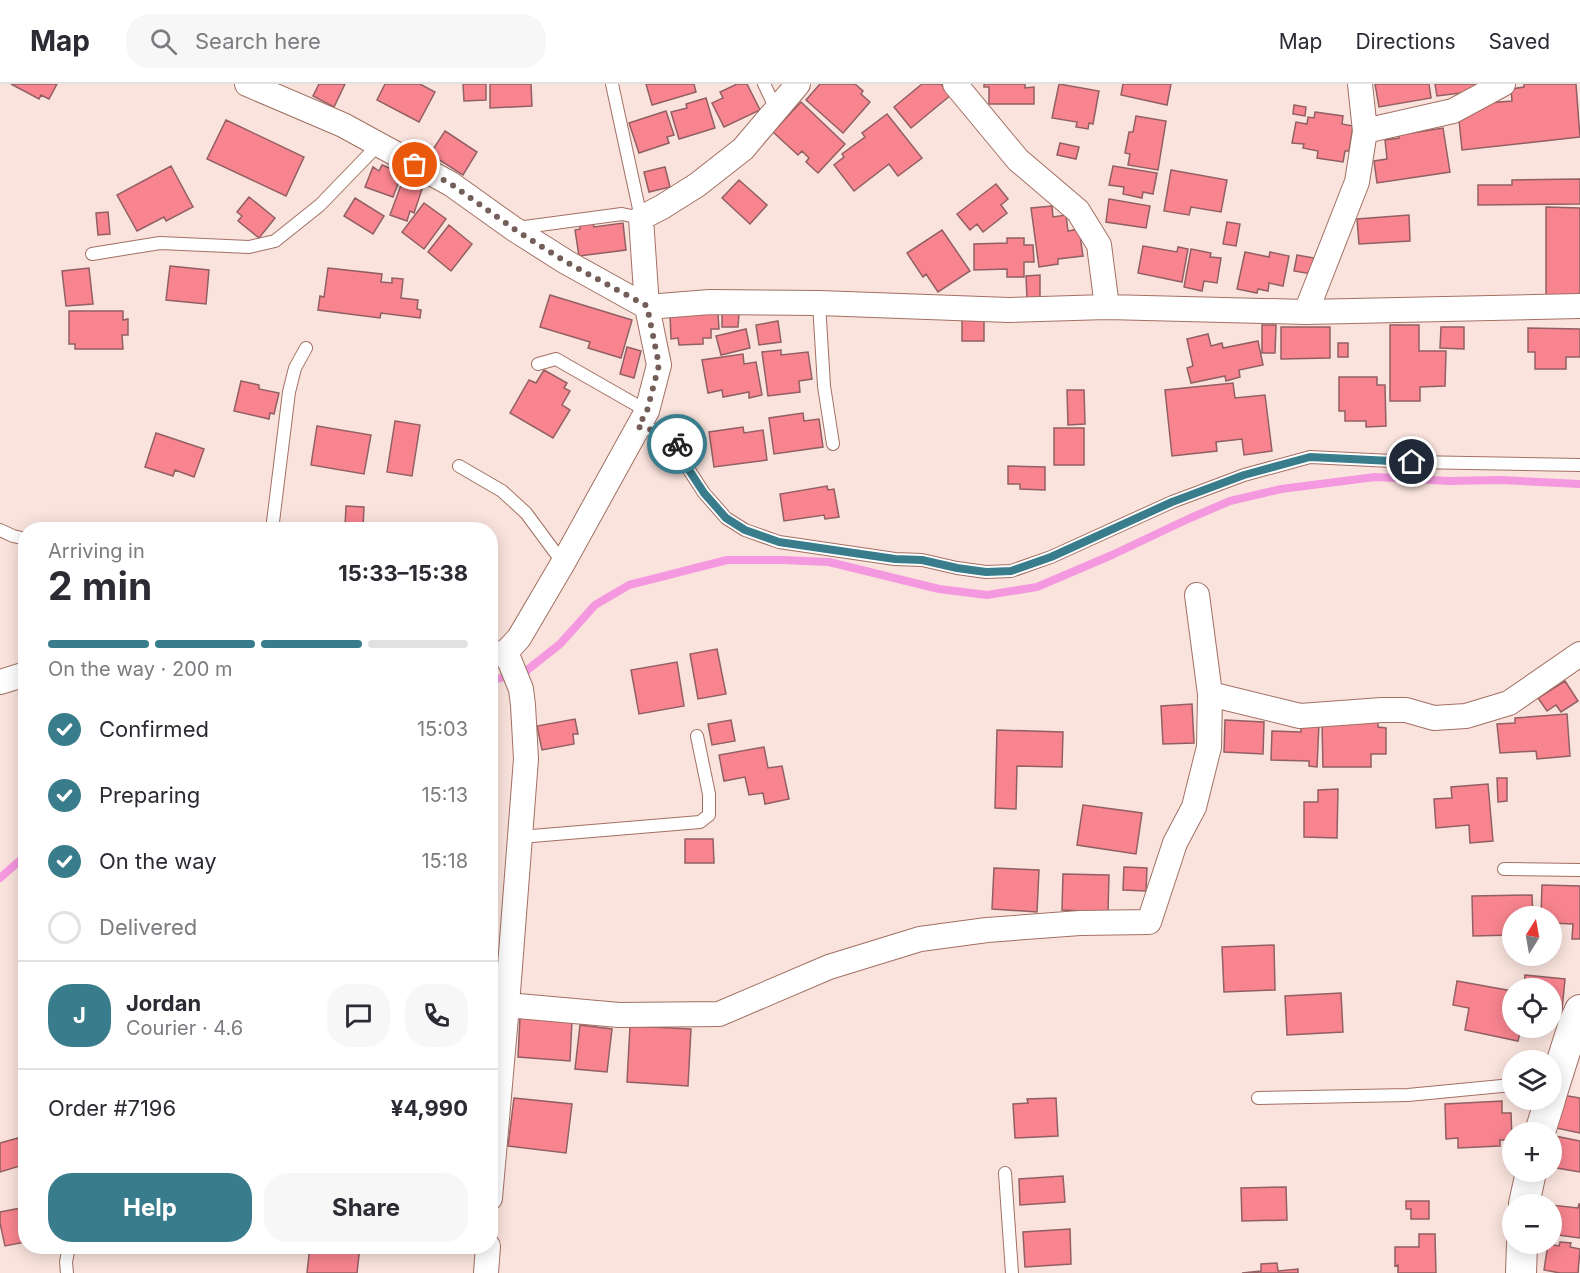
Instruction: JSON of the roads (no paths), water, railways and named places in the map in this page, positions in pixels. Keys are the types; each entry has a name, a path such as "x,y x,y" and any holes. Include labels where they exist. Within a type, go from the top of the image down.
{"street":[{"path":"247,84 344,125 451,184 514,229 566,262 647,306 710,302 1010,309 1107,306 1306,312 1580,306"},
{"path":"498,1079 526,759 524,705 521,689 502,658 519,638 643,419 659,365 647,306 641,218 697,184 744,149 798,84"},
{"path":"955,84 1018,160 1078,211 1098,245 1107,306"},
{"path":"1306,312 1358,182 1365,131 1360,84"},
{"path":"1365,131 1453,111 1503,84"},
{"path":"503,1005 619,1015 719,1014 829,967 920,939 987,930 1080,923 1149,922 1174,843 1194,807 1209,747 1210,694 1197,595"},
{"path":"1210,694 1300,716 1382,710 1407,710 1434,718 1466,716 1509,703 1580,654"},
{"path":"0,682 18,676"},
{"path":"1562,1059 1580,1010"},
{"path":"486,1273 487,1254"},
{"path":"1521,1273 1522,1254"}],"lane":[{"path":"514,229 622,214 641,218 612,84"},
{"path":"764,84 777,111"},
{"path":"92,254 160,243 249,247 275,241 320,205 378,145"},
{"path":"819,303 824,386 833,444"},
{"path":"273,522 289,392 296,368 306,348"},
{"path":"538,364 556,359 676,442 689,470 704,493 726,518 745,530 779,542 895,559 922,560 986,572 1011,571 1051,557 1172,502 1244,475 1310,457 1412,462 1580,465"},
{"path":"459,466 502,491 526,513 562,563"},
{"path":"0,530 18,537"},
{"path":"520,837 700,822 709,815 709,794 697,736"},
{"path":"1504,869 1580,870"},
{"path":"1258,1098 1408,1095 1502,1086"},
{"path":"1005,1173 1012,1273"},
{"path":"67,1273 68,1254"}],"waterway":[{"path":"498,679 526,671 560,644 595,605 629,585 727,560 829,562 939,589 987,595 1037,587 1230,501 1281,489 1375,477 1580,484"},
{"path":"0,878 18,862"}]}
